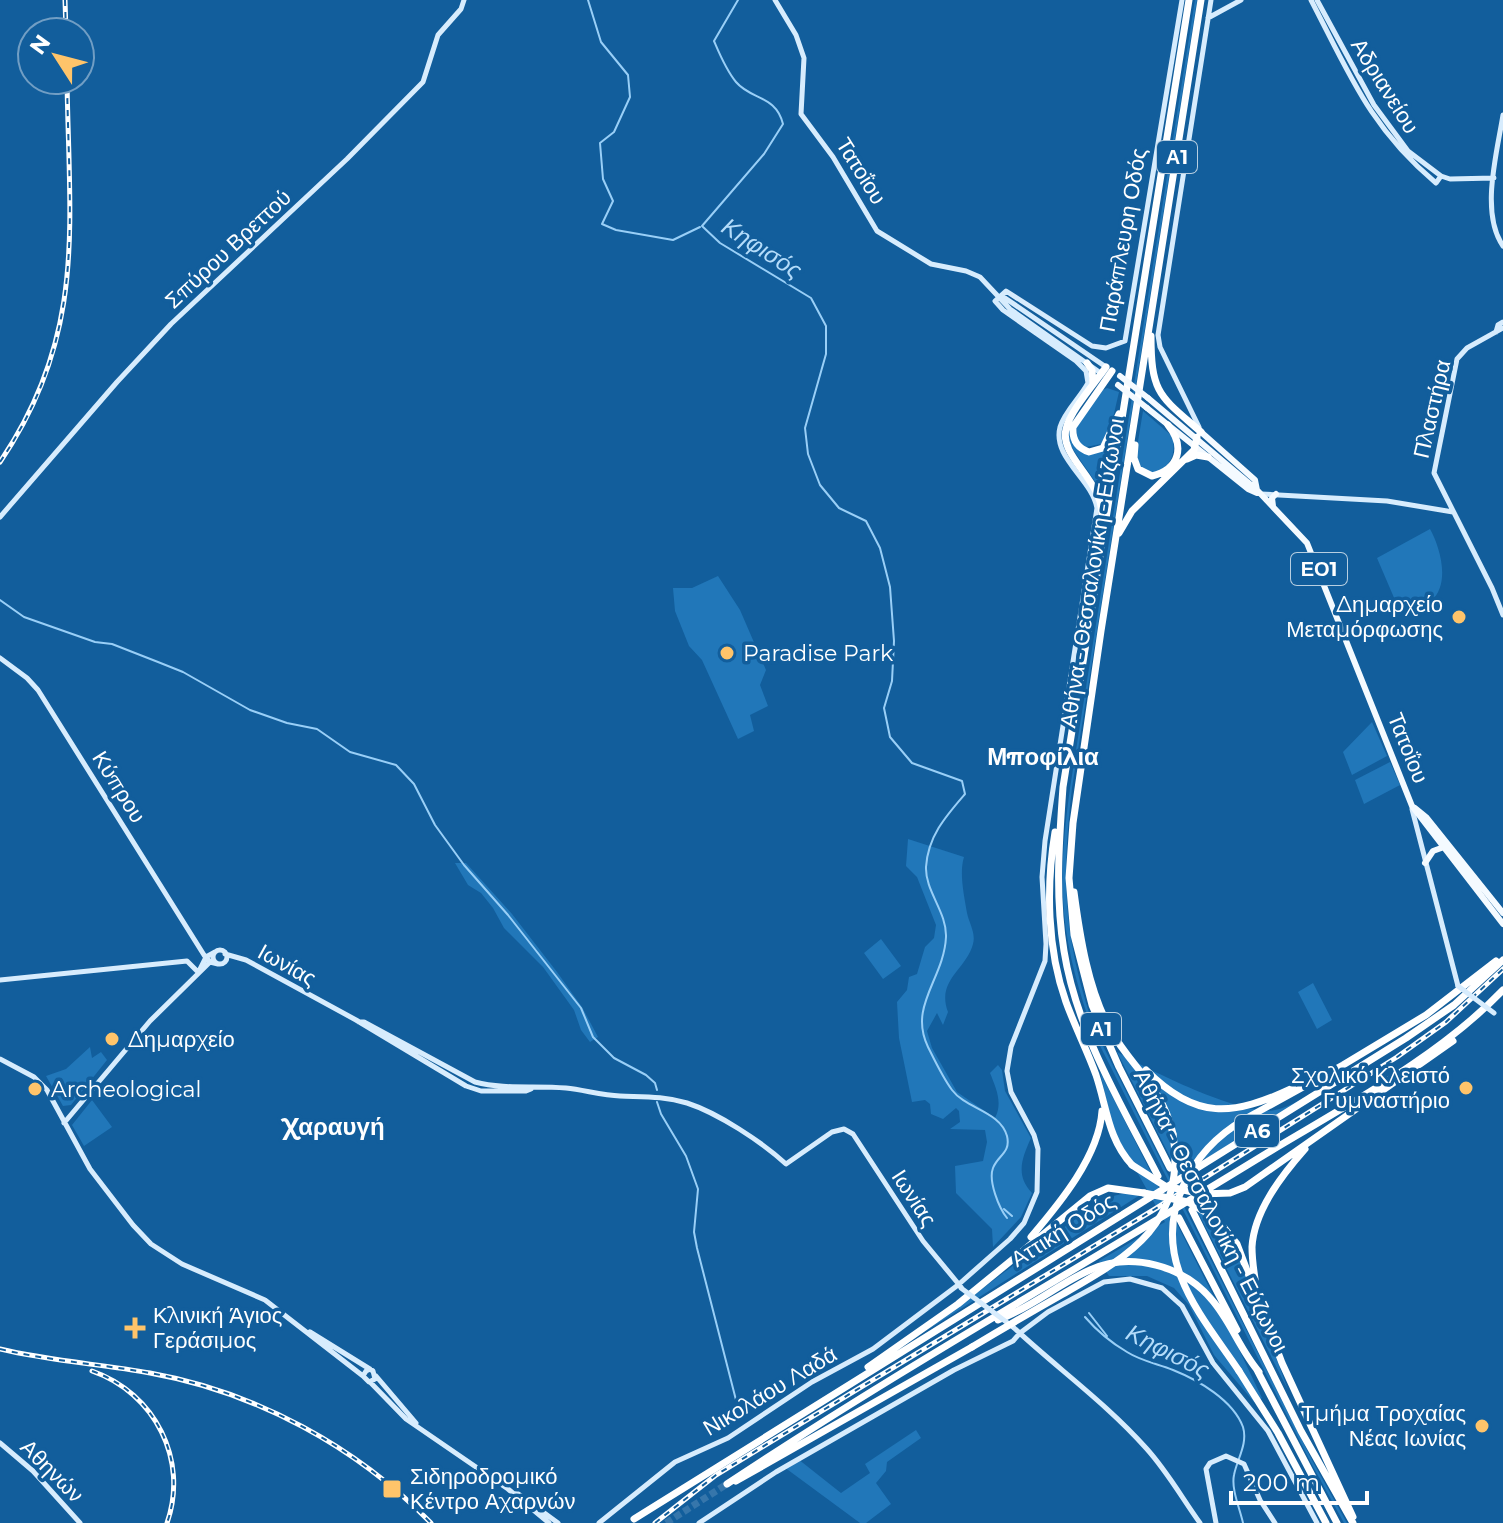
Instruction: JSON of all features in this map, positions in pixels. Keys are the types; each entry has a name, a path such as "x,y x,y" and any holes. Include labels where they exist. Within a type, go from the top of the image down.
{"highway":[{"name":"Αθήνα - Θεσσαλονίκη - Εύζωνοι","path":"1189,0 1063,787 1058,892 1064,952 1087,1034 1337,1523"},
{"name":"Αθήνα - Θεσσαλονίκη - Εύζωνοι","path":"1201,0 1077,788 1069,878 1074,935 1092,1005 1119,1067 1301,1431 1354,1523"},
{"path":"1113,550 1128,515 1185,460 1195,447 1199,434 1162,396 1154,379 1152,314"},
{"path":"1087,363 1093,376 1094,391"},
{"path":"1107,372 1073,427 1075,442 1086,451 1097,451 1107,444 1124,401"},
{"path":"1101,552 1102,512 1099,496 1068,448 1065,437 1069,420 1094,391 1105,385 1118,385"},
{"path":"1178,411 1186,402"},
{"path":"1133,427 1136,466 1141,473 1152,476 1166,469 1179,451 1178,442 1168,425"},
{"path":"1185,460 1196,455 1208,457"},
{"path":"1063,787 1051,860 1051,921 1054,952 1065,999 1093,1067 1116,1143 1132,1165 1165,1186 1219,1195 1245,1187 1462,1034 1484,1015 1502,991"},
{"path":"1069,878 1096,992 1108,1027 1118,1042 1163,1086 1181,1098 1205,1107 1242,1108 1343,1065"},
{"path":"1326,1523 1278,1433 1181,1279 1173,1232 1176,1202 1193,1166 1215,1138 1445,1003 1503,958"},
{"name":"Αττική Οδός","path":"634,1519 1406,1038 1454,1005 1503,958"},
{"name":"Αττική Οδός","path":"1118,1042 1155,1088 1168,1113 1173,1134 1174,1173 1168,1197 1155,1223 1140,1244 1108,1268 745,1478 727,1484 944,1346 980,1327 1417,1061 1478,1016 1502,991"},
{"path":"1019,1252 1093,1151 1100,1128 1102,1101"},
{"path":"1258,1299 1252,1243 1259,1219 1284,1174 1314,1138"},
{"path":"845,1386 958,1304 1101,1189 1135,1191 1188,1202 1217,1219 1237,1244 1282,1363 1346,1499 1354,1523"},
{"path":"980,1327 1019,1310 1091,1269 1114,1263 1143,1262 1170,1269 1206,1293 1259,1372"}],"main road":[{"name":"Τατοΐου","path":"1107,372 1120,376 1255,480 1259,492 1303,538 1312,552 1412,806"},
{"name":"Τατοΐου","path":"1107,372 1118,385 1248,489 1259,492"},
{"path":"1273,506 1272,498 1276,494"},
{"name":"ΕΟ1","path":"1412,806 1503,924"},
{"name":"ΕΟ1","path":"1412,806 1426,817 1503,913"},
{"path":"1425,863 1435,849 1444,847"}],"street":[{"name":"Σπύρου Βρεττού","path":"0,517 171,324 347,159 423,82 438,35 461,9 464,0"},
{"name":"Τατοΐου","path":"775,0 796,35 802,52 801,114 833,157 874,227 892,242 927,262 980,277 1000,296 1107,372"},
{"name":"Παράπλευρη Οδός","path":"1000,296 1007,291 1092,346 1106,348 1125,341 1182,0"},
{"path":"1199,434 1160,347 1158,335 1211,0"},
{"path":"1208,18 1241,0"},
{"name":"Αδριανείου","path":"1311,0 1362,99 1404,156 1436,183 1441,176 1408,151 1374,105 1317,0"},
{"path":"1503,115 1491,220 1503,246"},
{"path":"1441,176 1450,179 1494,178"},
{"name":"Τατοΐου","path":"1000,296 1010,309 1087,363 1107,372"},
{"path":"960,1287 1017,1230 1030,1211 1037,1192 1037,1143 1013,1097 1007,1071 1011,1047 1045,961 1042,877 1045,841 1097,508 1091,489 1061,449 1059,434 1063,420 1086,386 1088,377 1085,368 1000,308 995,301 1000,296"},
{"name":"Πλαστήρα","path":"1454,512 1434,473 1455,365 1462,353 1500,326"},
{"path":"1259,492 1414,504 1454,512 1503,615"},
{"name":"Κύπρου","path":"0,658 38,690 210,957"},
{"name":"Τατοΐου","path":"1412,806 1458,986 1500,1017"},
{"name":"Ιωνίας","path":"210,957 220,951 242,958 468,1080 482,1084 661,1097 701,1109 746,1135 786,1164 835,1130 844,1129 853,1134 923,1241 960,1287 1090,1391 1169,1476 1200,1523"},
{"path":"221,964 226,959 225,954"},
{"path":"210,957 221,964"},
{"path":"210,957 221,964"},
{"path":"64,1123 135,1038 210,957"},
{"name":"Ιωνίας","path":"221,964 242,958"},
{"path":"0,980 187,961 198,972"},
{"path":"0,1059 37,1080 47,1090 90,1169 151,1244 193,1269 253,1293 370,1369 419,1427"},
{"path":"699,1523 776,1472 954,1370 1004,1347 1048,1312 1110,1280 1139,1280 1162,1288 1182,1306 1213,1363 1268,1431 1317,1523"},
{"name":"Νικολάου Λαδά","path":"599,1523 675,1462 728,1438 812,1382 867,1353 960,1287"},
{"path":"309,1332 370,1382 401,1414 558,1523"},
{"path":"363,1376 370,1369"},
{"path":"370,1382 376,1375"},
{"path":"389,1394 387,1388 391,1382"},
{"name":"Αθηνών","path":"0,1443 33,1471 80,1523"},
{"path":"1216,1523 1206,1469 1210,1463 1226,1456 1244,1464 1260,1500 1275,1523"},
{"path":"508,1489 549,1523"}],"shaded area":[{"path":"1195,0 1072,788 1066,882 1068,911 1077,968 1095,1030 1313,1462 1347,1523 1344,1523 1311,1463 1093,1032 1073,966 1064,916 1063,857 1070,788"},
{"path":"1107,388 1119,392 1112,422 1101,444 1086,447 1078,442 1076,427"},
{"path":"1143,411 1173,437 1171,458 1156,473 1142,471 1136,454"},
{"path":"1070,428 1071,440 1080,450 1107,446 1114,435 1102,496 1066,435"},
{"path":"1430,529 1442,565 1441,585 1431,601 1401,614 1377,558"},
{"name":"Paradise Park","path":"718,576 740,610 766,670 760,685 768,706 750,715 754,731 738,739 702,660 689,646 675,611 673,588 692,588"},
{"path":"1372,722 1387,756 1352,775 1343,752"},
{"path":"1390,762 1400,785 1364,804 1355,780"},
{"path":"908,839 964,857 962,884 974,936 969,953 949,983 945,1001 948,1012 943,1025 937,1013 927,1031 932,1048 957,1092 995,1118 999,1101 990,1073 998,1065 1002,1070 1005,1091 1031,1138 1023,1159 1022,1173 1032,1193 1021,1217 993,1247 992,1229 956,1193 955,1166 983,1161 987,1142 985,1130 950,1129 960,1122 956,1108 943,1119 931,1114 930,1104 925,1100 912,1102 899,1038 897,1002 907,990 909,977 917,974 925,947 934,938 936,925 917,877 906,866"},
{"path":"455,863 466,863 512,914 582,1007 598,1037 590,1042 581,1030 574,1010 543,967 504,928 493,908 481,893 468,885"},
{"path":"881,939 901,966 883,979 864,953"},
{"path":"1313,983 1332,1020 1317,1029 1298,992"},
{"path":"90,1047 92,1058 101,1052 107,1060 71,1105 63,1106 46,1076 66,1069"},
{"path":"1117,1052 1195,1090 1241,1106 1275,1110 1310,1095 1207,1158 1186,1166 1239,1257 1288,1390"},
{"path":"1100,1072 1262,1398 1254,1402 1214,1355 1189,1305 1174,1288 1147,1276 1109,1276 1099,1261 1165,1222 1113,1129"},
{"path":"92,1100 112,1127 84,1146 72,1125"},
{"path":"1126,1193 1140,1195 926,1331 1094,1205"},
{"path":"916,1430 921,1438 887,1462 886,1471 876,1483 891,1504 866,1523 860,1523 784,1467 798,1459 841,1493 870,1473 865,1464"}],"waterway":[{"path":"588,0 601,42 628,75 630,97 614,132 600,143 603,179 613,201 602,224 616,230 673,240 700,227"},
{"name":"Κηφισός","path":"738,0 714,41 736,82 775,108 783,124 764,154 702,226 720,243 811,298 826,326 826,354 805,428 808,454 820,485 839,508 866,521 880,548 890,587 894,641 892,681 884,708 890,737 912,763 962,781 965,794 939,827 927,856 929,885 943,919 946,937 940,966 924,1005 923,1032 933,1058 952,1090 990,1115 1007,1136 1007,1146 992,1173 995,1194 1007,1218"},
{"path":"0,600 24,617 95,642 112,644 158,662 183,672 250,710 287,723 317,729 350,752 396,765 414,784 435,825 464,865 581,1008 593,1037 614,1058 646,1075 655,1083 657,1090"},
{"path":"657,1102 686,1156 698,1189 694,1232 736,1400"},
{"name":"Κηφισός","path":"1004,1209 1012,1216"},
{"name":"Κηφισός","path":"1089,1313 1107,1336"},
{"name":"Κηφισός","path":"1085,1317 1104,1336 1138,1358 1173,1370 1214,1392 1238,1417 1244,1433 1233,1481 1243,1523"}],"tunnel":[{"path":"666,1523 727,1484"}],"railway":[{"path":"65,0 66,16"},
{"path":"0,462 28,415 47,369 60,323 70,231 67,96"},
{"path":"655,1523 716,1475 1155,1209 1397,1057 1446,1022 1503,969"},
{"path":"0,1349 150,1373 228,1394 266,1409 338,1447 371,1470 431,1523"},
{"path":"92,1371 114,1381 133,1395 149,1412 161,1432 170,1453 173,1476 173,1499 167,1523"}],"place":[{"name":"Δημαρχείο Μεταμόρφωσης","path":"1459,617"},
{"name":"Paradise Park","path":"727,653"},
{"name":"Δημαρχείο","path":"112,1039"},
{"name":"Σχολικό Κλειστό Γυμναστήριο","path":"1466,1088"},
{"name":"Archeological","path":"35,1089"},
{"name":"Κλινική Άγιος Γεράσιμος","path":"135,1328"},
{"name":"Τμήμα Τροχαίας Νέας Ιωνίας","path":"1482,1426"},
{"name":"Σιδηροδρομικό Κέντρο Αχαρνών","path":"392,1489"}],"district":[{"name":"Μποφίλια","path":"1043,756"},
{"name":"Χαραυγή","path":"334,1126"}]}
